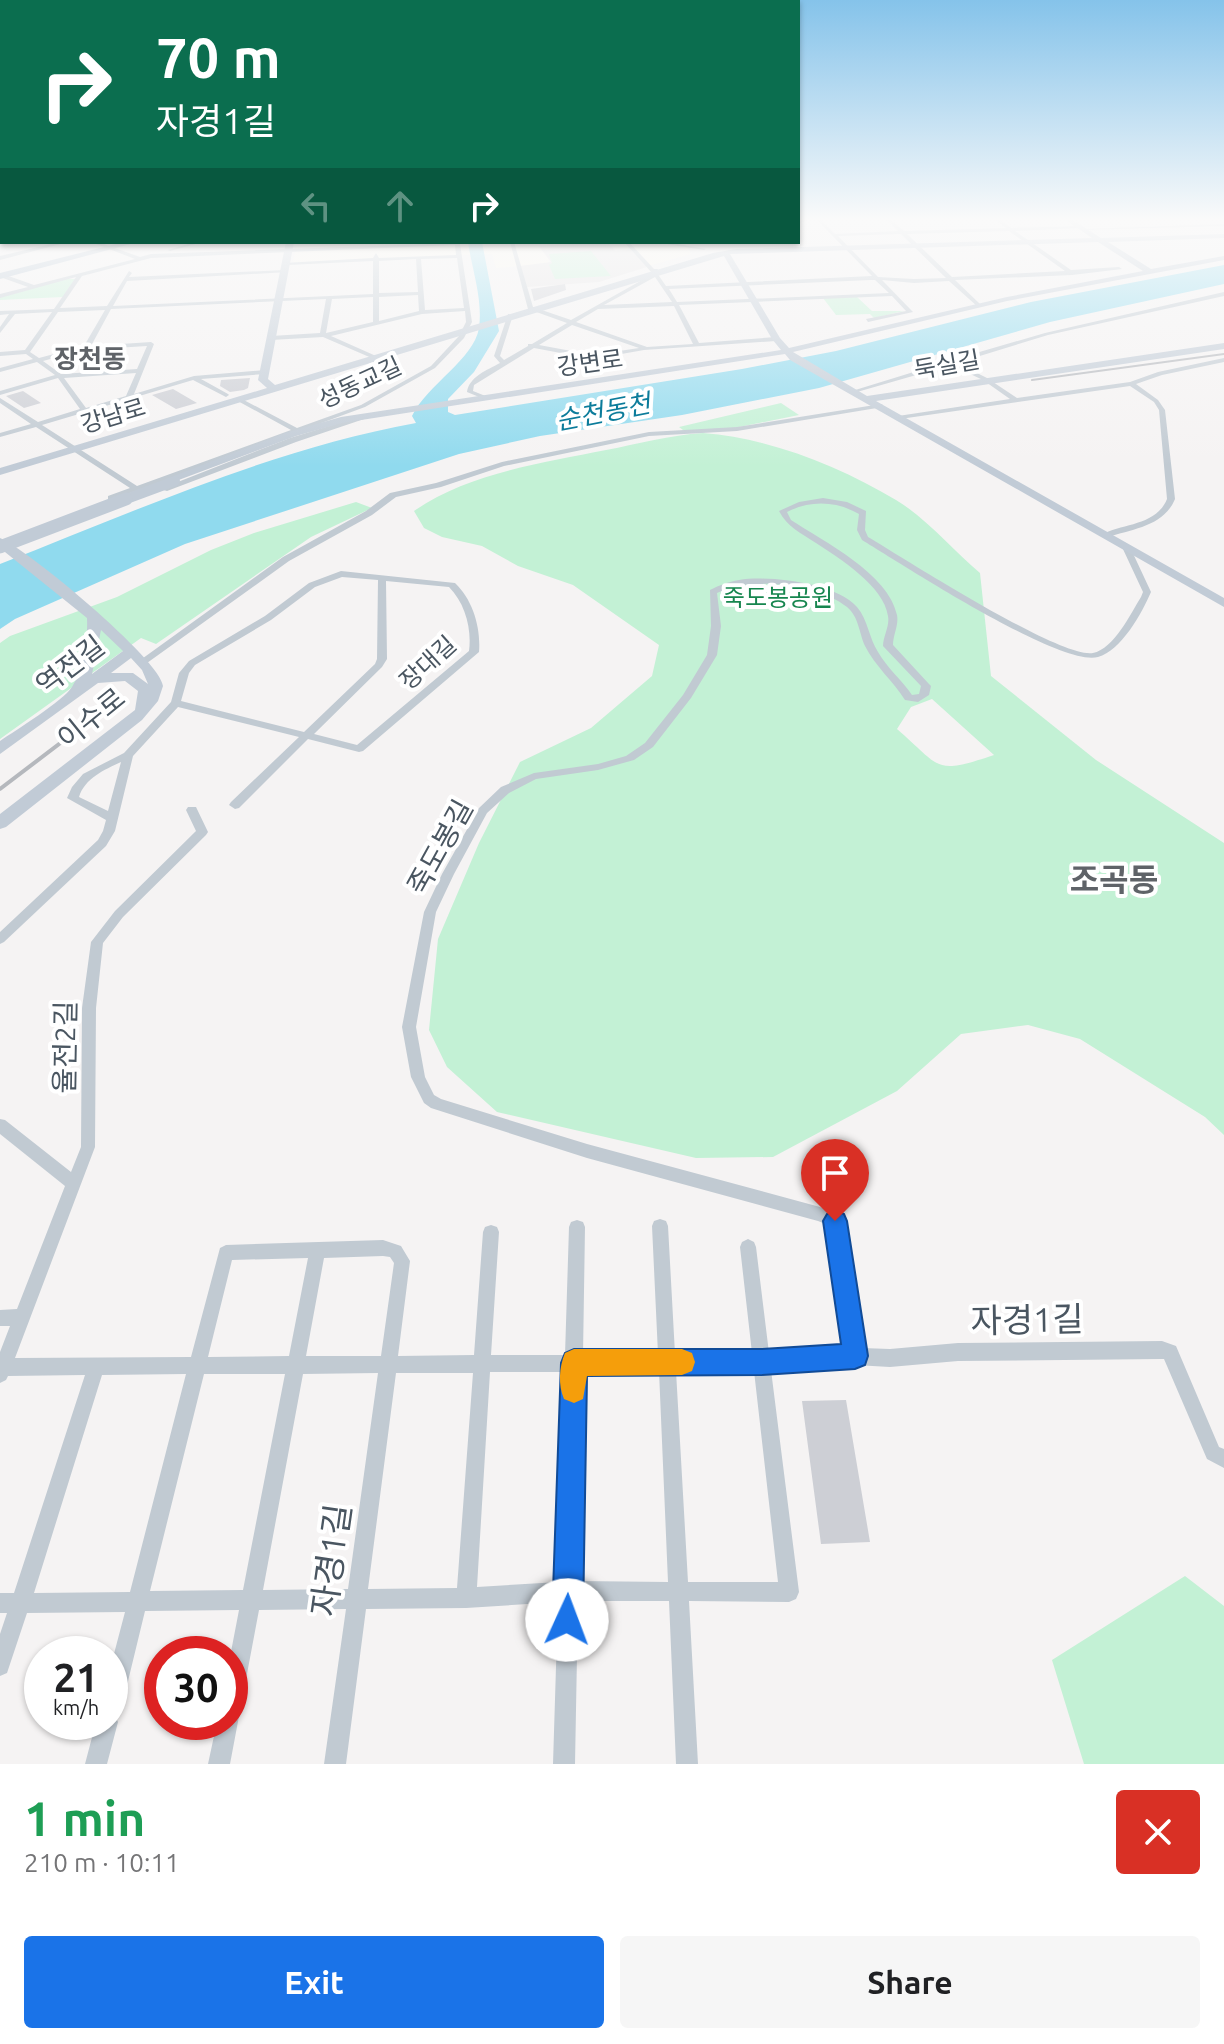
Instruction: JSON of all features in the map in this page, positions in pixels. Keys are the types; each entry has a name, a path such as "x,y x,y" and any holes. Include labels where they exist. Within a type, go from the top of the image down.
{"main road":[{"path":"273,388 263,380 279,301"},
{"path":"506,316 552,301"},
{"path":"756,301 776,339 789,355 1224,603"},
{"name":"강변로","path":"365,417 789,355 831,341 997,301"},
{"name":"강남로","path":"0,472 232,397 273,388 506,316"},
{"path":"769,327 789,342 831,341"},
{"name":"둑실길","path":"868,399 985,379 1224,346"},
{"path":"3,546 277,439 323,424 365,417"},
{"path":"174,480 292,437 365,417"},
{"name":"이수로","path":"0,823 137,717 152,701 155,689 154,676 138,656 3,546"},
{"path":"83,687 94,647 94,618"},
{"name":"역전길","path":"0,749 83,687 138,656"},
{"path":"83,687 118,675 128,676 143,686 146,696 137,717"}],"street":[{"path":"27,352 61,301"},
{"path":"87,347 113,301"},
{"path":"0,313 251,301"},
{"path":"324,335 329,301"},
{"path":"376,301 376,324"},
{"path":"421,301 422,312"},
{"path":"467,301 470,327"},
{"path":"528,301 530,308 568,324 646,349"},
{"path":"482,399 470,392 471,385 502,362 607,301"},
{"path":"675,301 697,345"},
{"path":"597,307 729,301"},
{"path":"868,320 910,312 898,301"},
{"path":"974,301 978,305"},
{"path":"852,389 1084,325 1191,301"},
{"path":"271,338 324,335 422,312 468,309"},
{"path":"0,331 13,313"},
{"path":"502,362 496,357 506,316"},
{"name":"성동교길","path":"296,430 363,406 409,382 450,352 470,327"},
{"path":"324,335 374,357"},
{"path":"530,345 593,357 646,349 776,339"},
{"path":"0,370 87,347 151,344 129,397"},
{"path":"0,354 27,352 60,376 84,410"},
{"path":"900,417 1131,384 1160,373 1224,360"},
{"path":"948,361 985,379 1017,401"},
{"path":"0,393 60,376 140,371"},
{"path":"0,435 194,378 265,372"},
{"path":"194,378 296,430"},
{"path":"1105,535 1159,516 1167,510 1171,499 1162,410 1156,401 1131,384"},
{"path":"0,400 136,489"},
{"path":"138,656 286,559 369,513 393,495 438,485 502,464 649,434 737,429 881,406"},
{"path":"3,546 293,440 365,417"},
{"path":"277,439 296,430"},
{"path":"3,546 136,489 296,430"},
{"name":"죽도봉길","path":"855,1356 835,1221 820,1214 587,1151 436,1104 429,1099 418,1077 409,1027 430,912 483,811 505,790 534,776 598,767 630,758 649,745 687,696 712,655 716,626 711,597 724,585 747,581 778,582 836,597 849,604 865,625 870,647 909,698 918,699 924,695 926,686 888,646 886,638 893,616 889,603 847,561 788,521 783,511 789,507 821,500 855,508 863,513 861,530 865,538 1038,638 1084,657 1096,655 1114,643 1147,592 1126,547"},
{"name":"장대길","path":"341,574 444,584 457,589 474,636 475,649 464,662 359,749 176,703 184,673 192,663 268,618 312,585 341,574"},
{"path":"235,805 379,665 382,659 382,578"},
{"path":"110,817 73,798 74,790 95,772 128,755 176,703"},
{"path":"0,939 102,843 109,831 110,817 128,755"},
{"name":"율전2길","path":"23,1317 88,1147 89,1008 97,942 119,914 202,832 192,810"},
{"path":"0,1125 75,1184"},
{"path":"660,1226 687,1764"},
{"path":"564,1764 577,1227"},
{"path":"466,1598 491,1232"},
{"path":"0,1603 466,1598 568,1591 789,1592 748,1247"},
{"name":"자경1길","path":"317,1252 383,1248 395,1251 402,1261 335,1764"},
{"path":"128,1639 226,1253 317,1252 246,1636"},
{"path":"0,1318 23,1317"},
{"name":"자경1길","path":"23,1317 1,1370 762,1362 855,1356 890,1358 958,1352 1170,1352 1213,1453 1224,1459"},
{"path":"0,1666 96,1368"},
{"path":"96,1764 102,1740"},
{"path":"219,1764 224,1740"}],"green space":[{"path":"826,301 862,301 872,311 904,311 874,318 870,314 836,315"},
{"path":"781,403 799,415 724,430 683,430 679,427"},
{"name":"죽도봉공원","path":"691,434 728,436 778,447 851,476 907,507 980,573 991,676 1096,760 1224,843 1224,1135 1205,1117 1080,1039 1028,1025 961,1034 897,1091 773,1157 696,1158 497,1112 447,1067 429,1030 438,939 479,843 520,762 591,728 652,676 659,645 573,585 518,566 482,546 442,537 424,528 414,511 458,487 506,471","holes":["932,699 994,755 960,765 940,764 897,729 911,707"]},
{"path":"356,502 372,508 311,537 156,644 141,638 0,739 0,643 10,636 117,597 211,550 254,533"},
{"path":"1185,1576 1224,1606 1224,1764 1084,1764 1052,1660"}],"water":[{"name":"순천동천","path":"479,301 493,301 499,331 474,372 448,399 448,412 455,415 836,351 1035,301 1145,301 1050,322 819,388 682,415 540,436 459,454 185,544 15,619 0,629 0,564 257,465 362,434 416,423 412,416 419,405 469,350 479,328"}],"building":[{"path":"250,378 248,388 244,390 230,392 220,386 221,380"},
{"path":"173,389 197,403 176,409 152,395"},
{"path":"23,391 41,403 24,408 6,396"},
{"path":"846,1400 870,1542 821,1544 802,1401"}],"railway":[{"path":"1032,380 1224,354"},
{"path":"0,789 109,706"}],"slow traffic":[{"path":"574,1390 574,1363 682,1362"}],"district":[{"name":"장천동","path":"90,359"},
{"name":"조곡동","path":"1114,880"}],"route":[{"path":"567,1620 574,1363 762,1362 855,1356 835,1221"}]}
